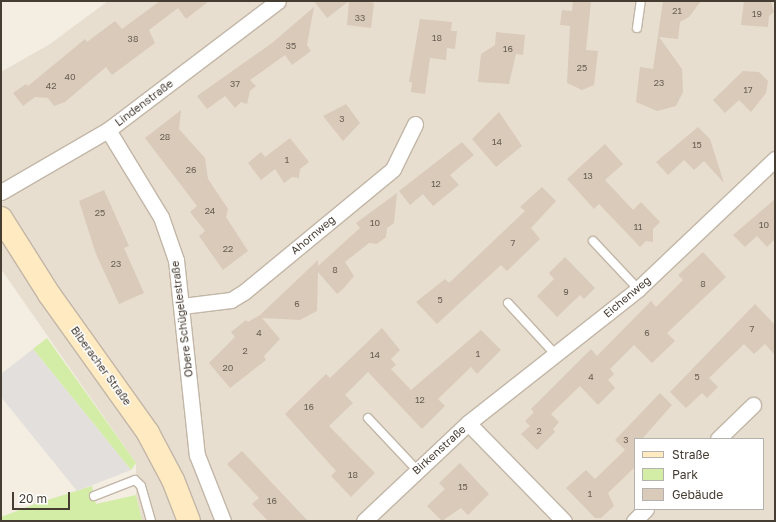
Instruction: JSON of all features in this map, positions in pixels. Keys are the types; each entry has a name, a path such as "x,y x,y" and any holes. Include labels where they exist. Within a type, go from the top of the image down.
{"street":[{"name":"Lindenstraße","path":"1,192 108,130 278,1"},
{"name":"Ahornweg","path":"182,306 231,300 244,292 393,168 415,124"},
{"name":"Obere Schügelestraße","path":"108,130 161,217 176,260 197,455 222,521"},
{"name":"Eichenweg","path":"468,424 638,289 775,159"},
{"name":"Biberacher Straße","path":"1,218 48,294 148,433 173,480 189,521"},
{"path":"719,438 753,405"},
{"name":"Birkenstraße","path":"364,521 468,424 564,521"},
{"path":"634,521 645,510"}],"lane":[{"path":"637,28 640,1"},
{"path":"592,242 638,289"},
{"path":"508,303 555,354"},
{"path":"368,418 417,470"},
{"path":"94,496 135,480 141,486 151,521"}],"shaded area":[{"path":"108,1 775,1 775,521 142,521 136,495 136,463 1,269 1,72 50,44"},
{"path":"33,349 131,470 77,491 1,397 1,374"}],"green space":[{"path":"47,338 136,463 131,470 33,349"},
{"path":"92,486 96,504 136,495 142,521 1,521 1,517 35,504"}],"building":[{"path":"160,1 209,1 186,19 178,8 149,30 155,43 112,75 106,67 65,102 54,106 48,98 35,97 23,106 13,93 26,84 28,86 85,39 87,42 115,21 122,29"},
{"path":"314,1 349,1 327,18"},
{"path":"349,1 366,1 374,3 371,28 347,25"},
{"path":"573,1 591,1 586,50 598,51 594,85 582,90 567,83 570,26 560,25 562,10 572,11"},
{"path":"663,1 701,1 689,17 680,22 678,39 659,37 682,69 683,92 676,106 657,111 636,102 640,67 653,69"},
{"path":"744,1 771,1 774,12 769,16 768,27 741,25"},
{"path":"314,7 307,45 311,51 292,65 285,55 250,80 256,86 250,91 247,104 241,102 235,108 225,96 207,109 197,96 272,43"},
{"path":"420,19 452,22 451,31 457,31 455,49 447,48 446,60 430,58 425,94 411,92 412,82 409,82"},
{"path":"496,32 525,35 523,55 516,54 509,84 478,82 481,54 495,45"},
{"path":"743,71 759,72 768,81 766,93 751,112 739,100 725,113 713,100"},
{"path":"346,104 360,123 343,141 323,116"},
{"path":"181,110 179,129 205,158 208,179 228,209 226,217 248,251 223,270 199,236 205,231 190,212 197,206 145,138"},
{"path":"499,112 522,146 496,167 472,139"},
{"path":"698,127 710,139 724,183 704,161 694,170 684,160 668,175 656,162"},
{"path":"290,138 309,162 300,169 299,178 292,177 284,183 275,169 261,180 248,163 261,152 265,157"},
{"path":"462,142 474,155 450,175 459,185 433,206 423,194 410,205 399,191"},
{"path":"605,144 623,164 605,180 633,210 641,202 660,222 653,229 653,242 646,241 640,247 599,204 594,209 567,179"},
{"path":"542,187 556,201 531,228 540,239 507,271 501,265 437,324 416,302 445,279 449,283 525,211 520,207"},
{"path":"104,190 129,246 124,248 144,293 119,304 96,254 79,201"},
{"path":"397,193 394,223 387,228 386,237 377,244 369,243 345,262 354,276 344,288 337,294 318,272 317,311 300,320 262,318 280,339 264,356 266,360 230,388 209,363 235,337 231,332 246,320 248,322 260,315 318,260 318,266 360,228 356,223"},
{"path":"775,199 775,239 767,247 757,236 745,247 733,235"},
{"path":"703,252 726,277 667,333 675,341 652,363 634,345 610,369 614,374 608,380 615,388 598,405 580,386 551,414 559,422 553,429 555,432 537,450 521,434 530,426 525,421 534,412 531,409 591,349 597,356 651,301 656,307 683,280 678,275"},
{"path":"565,257 595,288 584,299 580,295 557,317 537,296 554,279 549,273"},
{"path":"755,304 775,325 775,355 765,344 754,354 744,344 709,378 718,387 707,398 702,393 686,408 670,392"},
{"path":"382,328 400,350 391,359 396,365 391,369 411,390 481,330 501,350 477,374 471,367 438,399 445,406 422,429 368,372 345,395 353,403 329,426 375,473 351,497 331,476 336,471 285,414 326,374 330,378"},
{"path":"660,393 672,405 643,438 634,438 634,468 608,493 614,506 601,518 595,518 566,488 586,470 595,479 625,450 615,440"},
{"path":"242,451 308,521 268,521 252,504 259,498 227,464"},
{"path":"460,463 489,494 468,515 461,508 442,521 427,506 445,489 439,483"}]}
